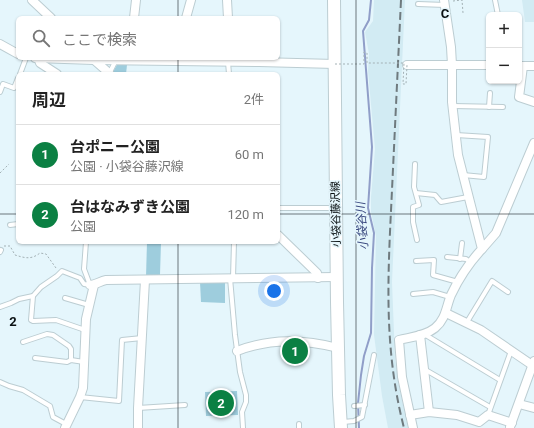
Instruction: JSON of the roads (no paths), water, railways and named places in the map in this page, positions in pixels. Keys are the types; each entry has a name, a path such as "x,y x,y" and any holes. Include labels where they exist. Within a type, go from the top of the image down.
{"main road":[{"name":"小袋谷藤沢線","path":"334,0 338,348 341,425"}],"street":[{"path":"32,0 49,16"},
{"path":"134,16 136,0"},
{"path":"187,16 191,0"},
{"path":"227,0 228,16"},
{"path":"444,2 451,47 453,106 458,155 482,248"},
{"path":"0,44 16,53"},
{"path":"38,60 51,72"},
{"path":"94,60 107,72"},
{"path":"229,60 335,64"},
{"path":"407,65 486,65"},
{"path":"522,66 534,66"},
{"path":"520,84 519,97 534,102"},
{"path":"413,428 402,377 399,340 422,335 436,327 446,313 450,297 470,262 496,233 534,143"},
{"path":"280,237 317,273 318,278"},
{"path":"65,427 83,388 85,330 92,285 102,281 337,277"},
{"path":"138,428 145,280"},
{"path":"410,415 429,412 457,415 479,422 489,411 511,426 519,404 533,364 467,322 446,313"},
{"path":"422,335 429,412"},
{"path":"237,351 253,346 282,341 315,343 338,348"},
{"path":"519,404 534,408"}],"lane":[{"path":"495,0 497,12"},
{"path":"418,4 444,2"},
{"path":"21,72 25,60"},
{"path":"110,72 116,60"},
{"path":"229,60 229,72"},
{"path":"0,92 3,84 14,88 16,83"},
{"path":"489,107 490,93"},
{"path":"453,106 503,107"},
{"path":"456,135 488,137 484,177 463,175"},
{"path":"415,164 414,187 419,205 413,207 413,222 417,240"},
{"path":"416,193 435,195 442,202 468,197"},
{"path":"280,208 336,208"},
{"path":"10,224 16,224"},
{"path":"460,259 462,243"},
{"path":"86,244 84,269 92,285"},
{"path":"234,244 231,278 232,311 237,351 246,395 246,402 242,412 243,428"},
{"path":"447,257 466,259 470,262"},
{"path":"416,261 434,260 433,275 458,282"},
{"path":"85,330 56,320 31,320 34,296 40,287 62,272 80,278 84,284 92,285"},
{"path":"467,322 492,281 508,292"},
{"path":"413,294 433,292 450,297"},
{"path":"0,307 19,299 34,296"},
{"path":"65,298 89,306"},
{"path":"23,342 47,334 53,335 69,346 71,349 71,360"},
{"path":"422,335 500,380"},
{"path":"80,397 119,401 122,340 142,338"},
{"path":"424,368 489,411 511,351"},
{"path":"341,425 362,417 374,355"},
{"path":"35,358 67,362 71,360 85,362"},
{"path":"0,382 23,390 50,406 53,417 65,427"},
{"path":"175,399 176,405"},
{"path":"138,408 185,405"},
{"path":"354,406 365,405"}],"waterway":[{"name":"小袋谷川","path":"359,428 358,403 361,375 364,356 371,333 374,233 368,208 372,147 363,31 369,20 371,0"}],"railway":[{"path":"401,0 389,251 389,310 393,368 397,398 404,428"}],"place":[{"name":"台ポニー公園","path":"295,351"},
{"name":"台はなみずき公園","path":"221,403"}]}
